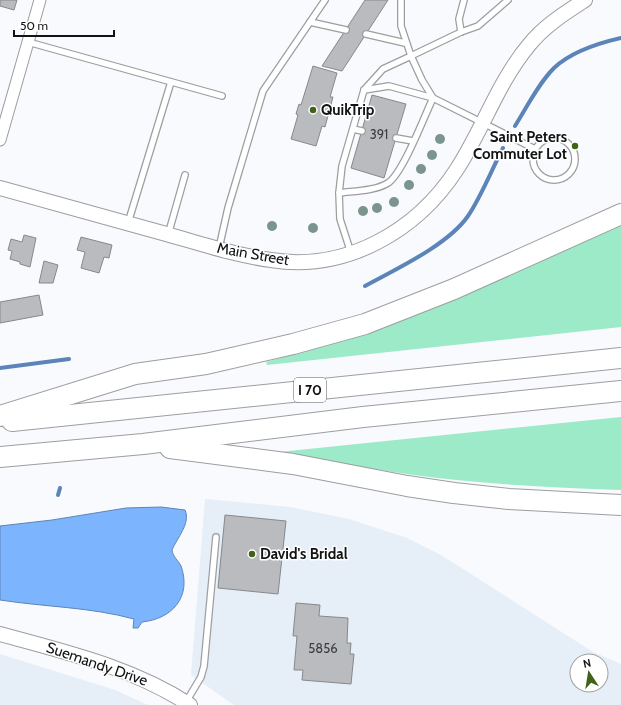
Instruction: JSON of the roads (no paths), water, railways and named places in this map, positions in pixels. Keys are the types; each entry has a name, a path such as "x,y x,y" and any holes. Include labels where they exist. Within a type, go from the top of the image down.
{"highway":[{"path":"0,416 135,374 206,364 293,344 365,324 454,289 621,214"},
{"name":"I 70","path":"0,423 621,358"},
{"name":"I 70","path":"0,456 142,444 363,417 621,391"},
{"path":"142,444 287,463 454,493 509,499 621,505"}],"street":[{"path":"0,140 40,0"},
{"name":"Main Street","path":"0,189 219,249 272,261 291,262 329,259 351,253 388,236 421,213 447,183 510,71 530,44 554,21 585,0"},
{"name":"Suemandy Drive","path":"0,634 125,671 165,689 188,704"}],"lane":[{"path":"219,249 228,208 263,91 325,0"},
{"path":"401,0 401,26 405,43 422,80 433,98"},
{"path":"461,32 459,19 464,0"},
{"path":"351,253 340,219 339,193 342,166 364,90 383,69 461,32 478,26 508,0"},
{"path":"310,22 346,30"},
{"path":"366,34 405,43"},
{"path":"28,42 222,96"},
{"path":"128,223 171,82"},
{"path":"364,90 388,86 433,98 535,149"},
{"path":"339,193 368,189 388,182 404,162 433,98"},
{"path":"353,129 362,131"},
{"path":"396,138 413,141"},
{"path":"547,139 563,139 571,145 576,154 576,165 570,174 562,180 551,181 542,177 535,169 532,159 535,149 542,141 547,139"},
{"path":"168,235 185,175"},
{"path":"188,704 201,677 204,666 216,537"}],"water":[{"path":"161,507 185,510 186,515 183,530 172,550 174,557 181,566 184,577 184,587 177,604 162,616 153,620 142,622 138,628 133,628 134,619 117,615 0,600 0,526 52,520 126,508"}],"waterway":[{"path":"515,126 548,74 561,62 595,45 621,38"},
{"path":"365,286 421,256 448,237 459,227 468,216 477,200 503,148"},
{"path":"0,368 69,359"},
{"path":"58,495 60,488"}],"place":[{"name":"QuikTrip","path":"313,110"},
{"name":"Saint Peters Commuter Lot","path":"575,146"},
{"name":"David's Bridal","path":"252,554"}]}
